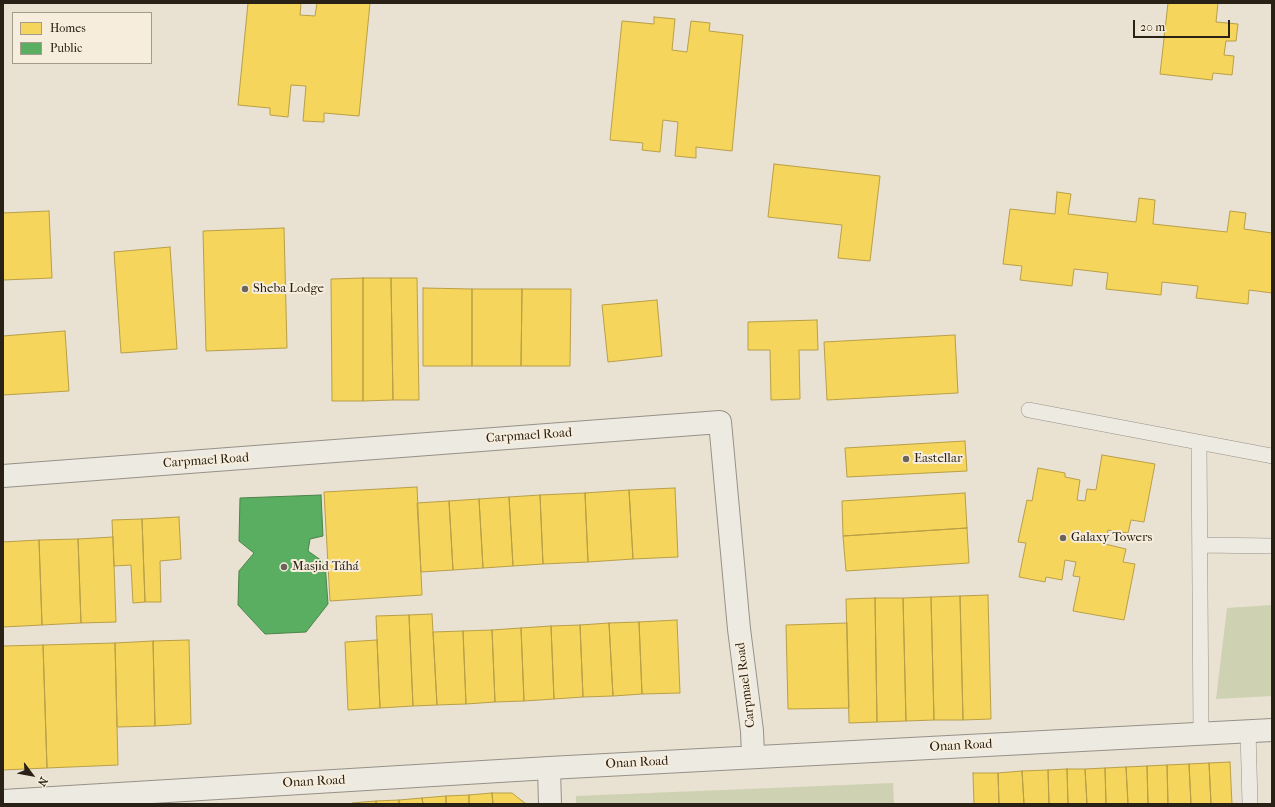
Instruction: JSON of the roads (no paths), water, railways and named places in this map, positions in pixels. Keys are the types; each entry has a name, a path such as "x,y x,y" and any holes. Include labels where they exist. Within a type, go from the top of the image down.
{"street":[{"name":"Carpmael Road","path":"3,476 720,422 739,629 752,731 753,756"},
{"name":"Onan Road","path":"3,801 753,756 1272,730"},
{"path":"549,768 550,804"}],"lane":[{"path":"1029,410 1272,456"},
{"path":"1199,443 1200,734"},
{"path":"1200,545 1272,546"},
{"path":"1248,731 1250,804"}],"place":[{"name":"Sheba Lodge","path":"245,289"},
{"name":"Eastellar","path":"906,459"},
{"name":"Galaxy Towers","path":"1063,538"},
{"name":"Masjid Táhá","path":"284,567"}]}
